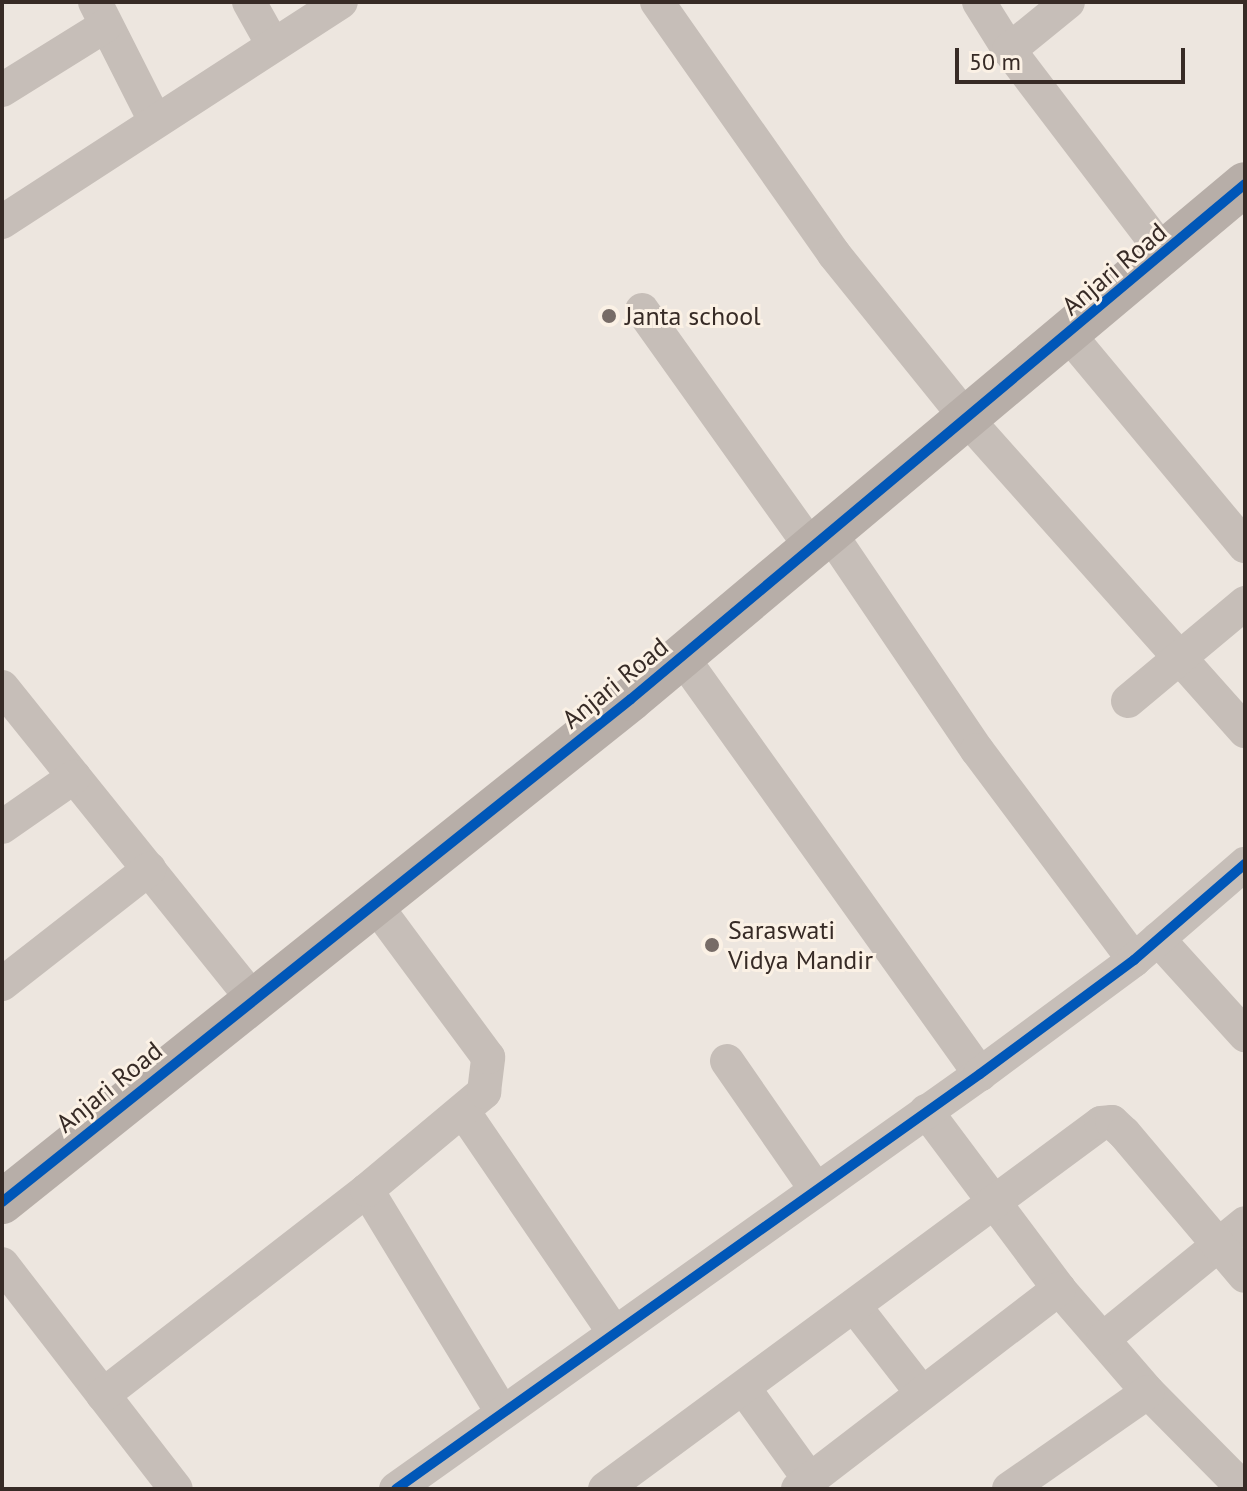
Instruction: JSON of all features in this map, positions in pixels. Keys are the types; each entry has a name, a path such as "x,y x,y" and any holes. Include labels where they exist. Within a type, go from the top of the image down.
{"street":[{"path":"249,2 273,45"},
{"path":"657,2 834,254 967,419 1245,731"},
{"path":"979,2 1009,50 1165,255"},
{"path":"1009,50 1068,2"},
{"path":"2,222 154,119 338,3"},
{"path":"2,90 100,14 154,119"},
{"name":"Anjari Road","path":"2,1202 682,657 1165,255 1245,184"},
{"path":"642,310 821,540 977,750 1146,949 1245,1035"},
{"path":"1069,335 1245,546"},
{"path":"1128,701 1245,603"},
{"path":"682,657 980,1074"},
{"path":"2,687 253,999"},
{"path":"2,827 74,777"},
{"path":"396,1489 815,1188 980,1074 1146,949 1245,864"},
{"path":"2,984 149,869"},
{"path":"103,1395 367,1190 484,1092 488,1057 374,903"},
{"path":"727,1061 815,1188"},
{"path":"463,1111 614,1332"},
{"path":"926,1111 1059,1289 1148,1392 1244,1489"},
{"path":"605,1489 745,1390 1085,1133 1112,1122 1245,1276"},
{"path":"367,1190 502,1412"},
{"path":"1103,1339 1245,1223"},
{"path":"2,1264 176,1489"},
{"path":"745,1390 804,1485 1059,1289"},
{"path":"855,1307 922,1393"},
{"path":"1009,1489 1148,1392"}],"cycle path":[{"path":"2,1202 631,699 1245,184"},
{"path":"396,1489 980,1074 1134,960 1245,864"}],"place":[{"name":"Janta school","path":"609,316"},
{"name":"Saraswati Vidya Mandir","path":"712,945"}]}
